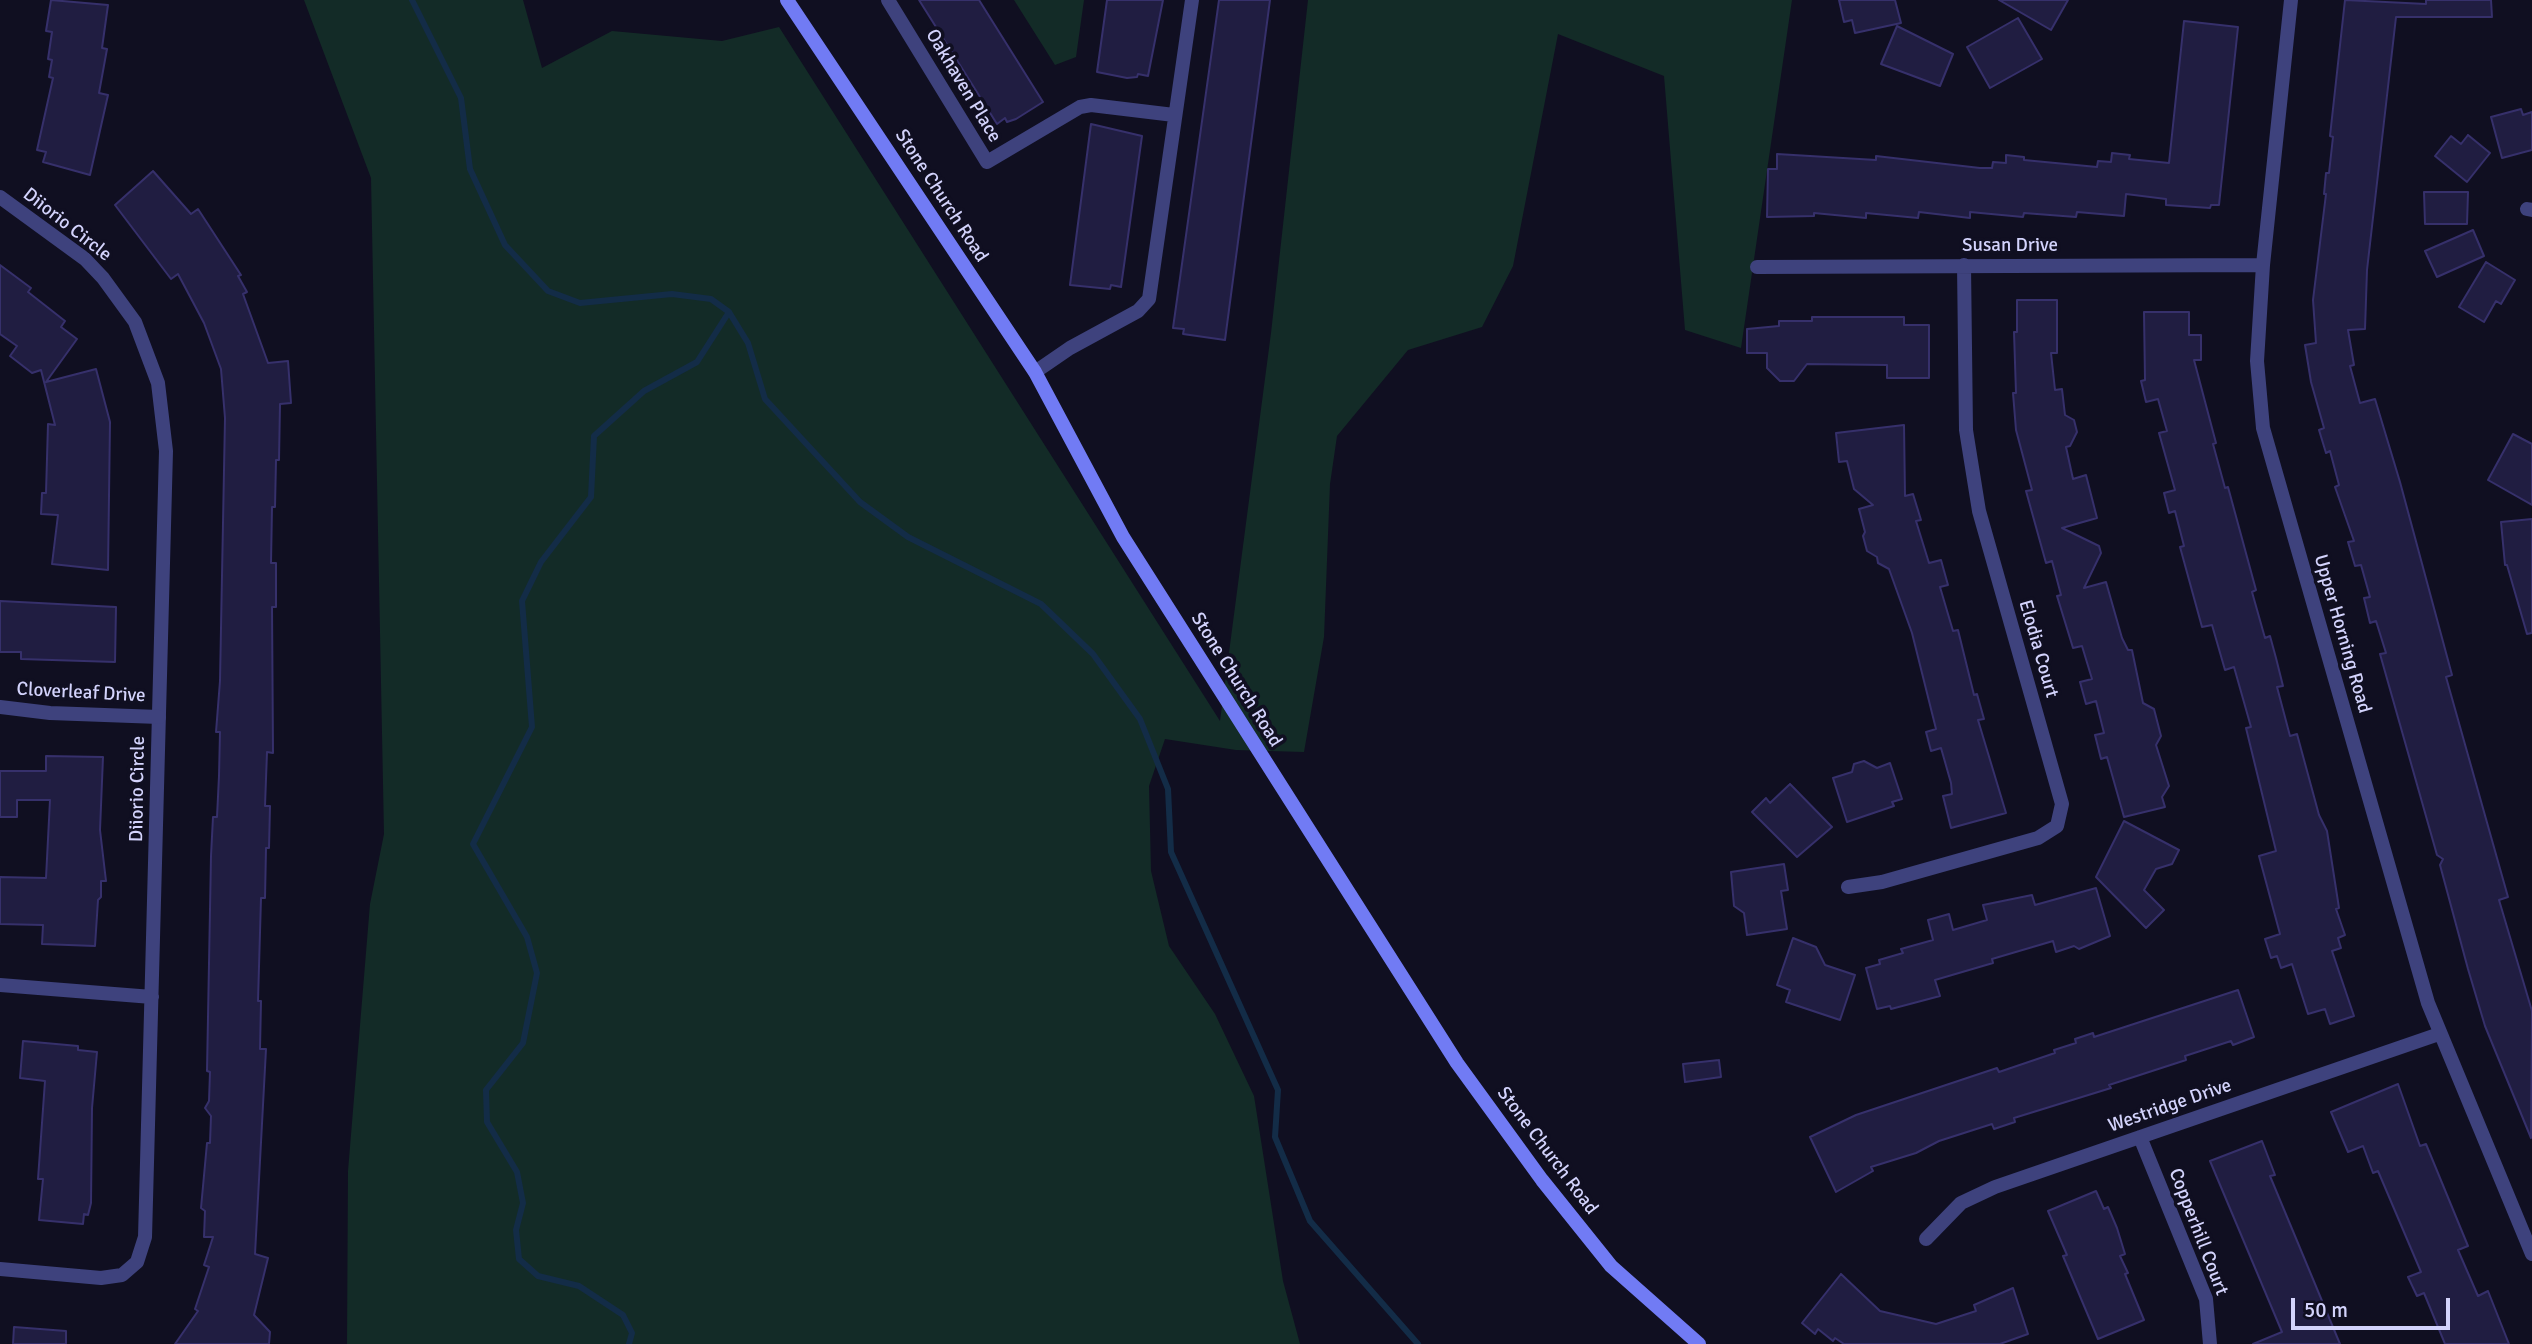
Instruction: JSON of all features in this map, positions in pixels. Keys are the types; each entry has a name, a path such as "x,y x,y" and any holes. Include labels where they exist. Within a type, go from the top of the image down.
{"main road":[{"name":"Stone Church Road","path":"787,0 1035,372 1123,537 1457,1063 1542,1180 1611,1266 1699,1344"}],"street":[{"name":"Oakhaven Place","path":"888,0 987,162 1080,107 1091,105 1174,116"},
{"path":"1035,372 1066,350 1139,311 1149,299 1192,0"},
{"name":"Upper Horning Road","path":"2291,0 2263,265 2257,361 2263,428 2440,1034 2532,1254"},
{"name":"Diiorio Circle","path":"0,197 77,253 103,278 135,322 154,371 162,405 166,451 145,1237 137,1262 122,1275 101,1278 0,1269"},
{"name":"Elodia Court","path":"1848,887 1882,882 2038,838 2057,826 2062,804 1979,512 1966,430 1964,265"},
{"name":"Susan Drive","path":"1757,267 2263,265"},
{"name":"Cloverleaf Drive","path":"0,707 50,713 159,717"},
{"path":"0,985 152,997"},
{"name":"Westridge Drive","path":"1926,1239 1961,1203 1983,1193 2440,1034"},
{"name":"Copperhill Court","path":"2140,1137 2206,1299 2210,1344"}],"green space":[{"path":"304,0 523,0 542,68 612,31 722,41 779,27 1220,721 1271,333 1308,0 1792,0 1741,348 1685,330 1664,76 1558,34 1513,266 1482,327 1408,350 1337,436 1330,484 1324,637 1304,752 1236,750 1165,739 1149,786 1151,871 1169,946 1215,1014 1254,1096 1283,1281 1300,1344 347,1344 348,1171 370,904 384,834 371,178"},
{"path":"1014,0 1084,0 1076,57 1055,65"}],"building":[{"path":"51,0 108,5 102,48 107,49 99,93 108,95 90,175 43,162 46,152 37,150 53,78 49,77 52,60 48,59 52,32 46,31"},
{"path":"919,0 979,0 1043,102 1016,119 1007,122 1005,118 997,124"},
{"path":"1107,0 1163,0 1148,76 1138,74 1137,77 1127,78 1097,72"},
{"path":"1219,0 1270,0 1225,340 1183,334 1184,329 1173,328"},
{"path":"1839,0 1895,0 1901,23 1855,33 1852,20 1844,22"},
{"path":"1999,0 2068,0 2051,30"},
{"path":"2345,0 2426,4 2426,0 2491,0 2492,17 2396,17 2367,270 2365,329 2348,330 2354,365 2350,366 2360,403 2375,399 2400,482 2452,675 2446,677 2508,897 2499,900 2532,1011 2531,1138 2485,1026 2468,969 2440,865 2443,859 2437,855 2380,654 2386,653 2376,621 2370,623 2364,598 2370,597 2361,565 2355,566 2348,542 2354,541 2335,487 2339,485 2330,451 2326,453 2319,430 2324,428 2311,382 2305,345 2316,343 2313,300 2326,194 2326,173 2329,173 2333,137 2330,136"},
{"path":"2018,18 2042,59 1990,88 1967,47"},
{"path":"2184,21 2238,27 2219,205 2211,205 2210,208 2166,205 2166,199 2126,194 2124,216 2077,212 2076,217 2024,213 2023,217 1970,212 1970,218 1919,212 1918,218 1866,213 1866,218 1814,213 1814,216 1767,217 1768,169 1777,169 1777,154 1876,160 1876,156 1980,168 1992,168 1993,162 2006,163 2006,155 2024,157 2024,160 2097,167 2098,161 2111,162 2112,153 2130,155 2129,159 2169,163"},
{"path":"1897,26 1953,54 1940,86 1881,64"},
{"path":"2521,109 2523,115 2532,112 2532,150 2502,158 2491,117"},
{"path":"1091,124 1142,136 1121,287 1111,285 1110,289 1070,285"},
{"path":"2468,135 2490,153 2467,182 2435,156 2451,136 2461,144"},
{"path":"153,171 191,214 198,209 241,275 238,276 247,292 243,294 268,363 288,361 291,403 280,404 279,460 276,460 275,507 272,507 271,563 276,563 276,607 272,607 273,753 267,752 265,806 270,806 269,848 266,848 265,898 261,898 258,1001 261,1001 260,1049 266,1049 255,1254 268,1258 254,1315 270,1332 269,1344 175,1344 198,1311 195,1309 209,1267 204,1265 213,1237 204,1237 205,1211 201,1208 211,1116 205,1108 209,1101 210,1072 207,1071 211,856 219,776 220,732 216,732 220,681 225,418 221,369 204,323 178,274 171,279 115,205"},
{"path":"2424,192 2468,192 2467,224 2425,224"},
{"path":"2473,230 2484,256 2437,277 2425,251"},
{"path":"2486,262 2515,280 2501,304 2496,301 2484,322 2459,307"},
{"path":"0,265 31,288 28,292 65,321 61,327 77,339 46,382 96,369 110,422 108,570 52,564 58,515 41,514 42,493 46,493 48,424 55,425 41,370 32,373 10,356 17,346 0,334"},
{"path":"2017,300 2057,300 2057,353 2051,353 2055,390 2062,389 2065,415 2074,420 2077,432 2070,446 2066,447 2073,479 2086,475 2097,518 2062,528 2099,546 2101,553 2084,588 2106,582 2122,638 2128,650 2132,650 2143,703 2154,709 2161,736 2156,745 2169,786 2162,797 2165,807 2124,817 2107,757 2101,759 2095,735 2104,733 2096,701 2086,704 2080,682 2092,679 2082,646 2073,648 2057,596 2061,595 2052,561 2046,563 2026,491 2032,490 2016,430 2013,393 2016,393 2014,332 2017,332"},
{"path":"2144,312 2189,312 2189,335 2201,335 2201,360 2194,360 2216,443 2213,444 2225,488 2228,487 2256,590 2252,592 2265,638 2270,636 2276,658 2283,686 2277,687 2290,736 2297,734 2319,815 2327,831 2339,908 2336,909 2345,935 2338,938 2341,948 2332,951 2354,1016 2330,1024 2325,1009 2308,1014 2292,964 2281,968 2277,956 2271,958 2265,939 2280,934 2259,856 2276,851 2246,728 2251,727 2234,667 2225,670 2212,625 2202,627 2180,547 2184,546 2175,511 2169,513 2164,493 2175,490 2159,433 2167,431 2158,399 2146,402 2141,381 2145,380"},
{"path":"1812,317 1904,317 1904,325 1929,325 1929,378 1887,378 1887,365 1807,364 1794,381 1780,381 1767,368 1767,353 1747,353 1747,329 1779,326 1779,321 1812,321"},
{"path":"1904,425 1905,496 1913,494 1921,520 1916,521 1929,563 1941,560 1948,585 1940,587 1953,631 1958,630 1974,695 1977,694 1984,719 1978,720 2006,813 1951,828 1943,796 1952,794 1951,783 1941,748 1931,751 1926,732 1936,729 1912,633 1889,569 1878,563 1877,557 1867,551 1863,536 1865,532 1859,509 1873,505 1854,489 1847,461 1839,462 1836,433"},
{"path":"2513,434 2532,444 2532,505 2488,480"},
{"path":"2532,519 2532,633 2527,634 2505,565 2501,522"},
{"path":"0,601 116,607 115,662 21,659 21,652 0,652"},
{"path":"46,756 103,757 100,830 106,881 101,881 95,946 42,944 43,925 0,924 0,877 46,878 50,800 17,800 17,817 0,817 0,771 46,771"},
{"path":"1864,761 1877,768 1890,763 1902,799 1892,802 1894,806 1847,822 1833,778 1852,772 1854,764"},
{"path":"1790,784 1832,827 1797,857 1752,812 1766,798 1770,803"},
{"path":"2124,821 2179,850 2172,864 2156,869 2144,890 2164,910 2146,928 2096,877"},
{"path":"1784,864 1788,890 1781,891 1787,929 1747,935 1744,913 1734,906 1731,872"},
{"path":"2096,888 2110,936 2079,949 2074,946 2056,952 2053,941 1992,959 1993,963 1935,980 1940,996 1891,1009 1890,1006 1877,1009 1866,968 1880,964 1879,960 1903,953 1901,949 1933,940 1928,920 1949,914 1953,930 1987,920 1983,905 2032,895 2035,905"},
{"path":"1793,938 1816,947 1825,965 1855,975 1840,1020 1786,1002 1790,990 1777,985"},
{"path":"2238,990 2254,1037 2233,1045 2231,1041 2185,1056 2186,1060 2109,1085 2111,1088 2014,1118 2015,1122 1994,1129 1992,1124 1939,1141 1916,1153 1871,1167 1873,1171 1836,1192 1810,1137 1856,1115 1997,1068 1999,1072 2055,1053 2054,1050 2076,1043 2075,1039 2093,1033 2094,1037"},
{"path":"23,1041 78,1046 78,1050 97,1052 92,1108 91,1203 88,1215 84,1214 83,1224 39,1220 43,1179 38,1179 45,1081 20,1078"},
{"path":"1719,1060 1721,1077 1685,1082 1683,1064"},
{"path":"2398,1084 2420,1146 2426,1144 2468,1246 2458,1250 2478,1296 2488,1291 2509,1344 2445,1344 2424,1293 2417,1296 2408,1277 2421,1272 2378,1171 2373,1173 2363,1146 2348,1152 2331,1112"},
{"path":"2262,1141 2275,1175 2270,1176 2340,1344 2253,1344 2282,1332 2210,1161"},
{"path":"2096,1191 2104,1209 2108,1207 2117,1228 2125,1254 2120,1256 2128,1273 2125,1274 2144,1320 2098,1339 2063,1256 2067,1255 2048,1211"},
{"path":"1841,1274 1880,1311 1936,1324 1976,1311 1974,1305 2013,1288 2028,1334 2000,1344 1844,1344 1835,1338 1833,1341 1818,1329 1815,1334 1802,1323"},
{"path":"14,1327 66,1331 66,1344 13,1344"}],"waterway":[{"path":"412,0 461,98 470,169 505,245 548,291 580,303 672,294 711,299 729,312 748,343 765,399 860,502 908,537 1041,604 1093,654 1140,719 1168,789 1171,852 1278,1090 1275,1137 1310,1221 1418,1344"},
{"path":"629,1344 632,1333 623,1315 579,1286 538,1276 519,1259 516,1230 523,1203 517,1172 487,1122 486,1090 523,1043 537,973 527,937 473,844 532,727 522,601 541,562 591,497 594,436 644,391 697,362 729,312"}]}
